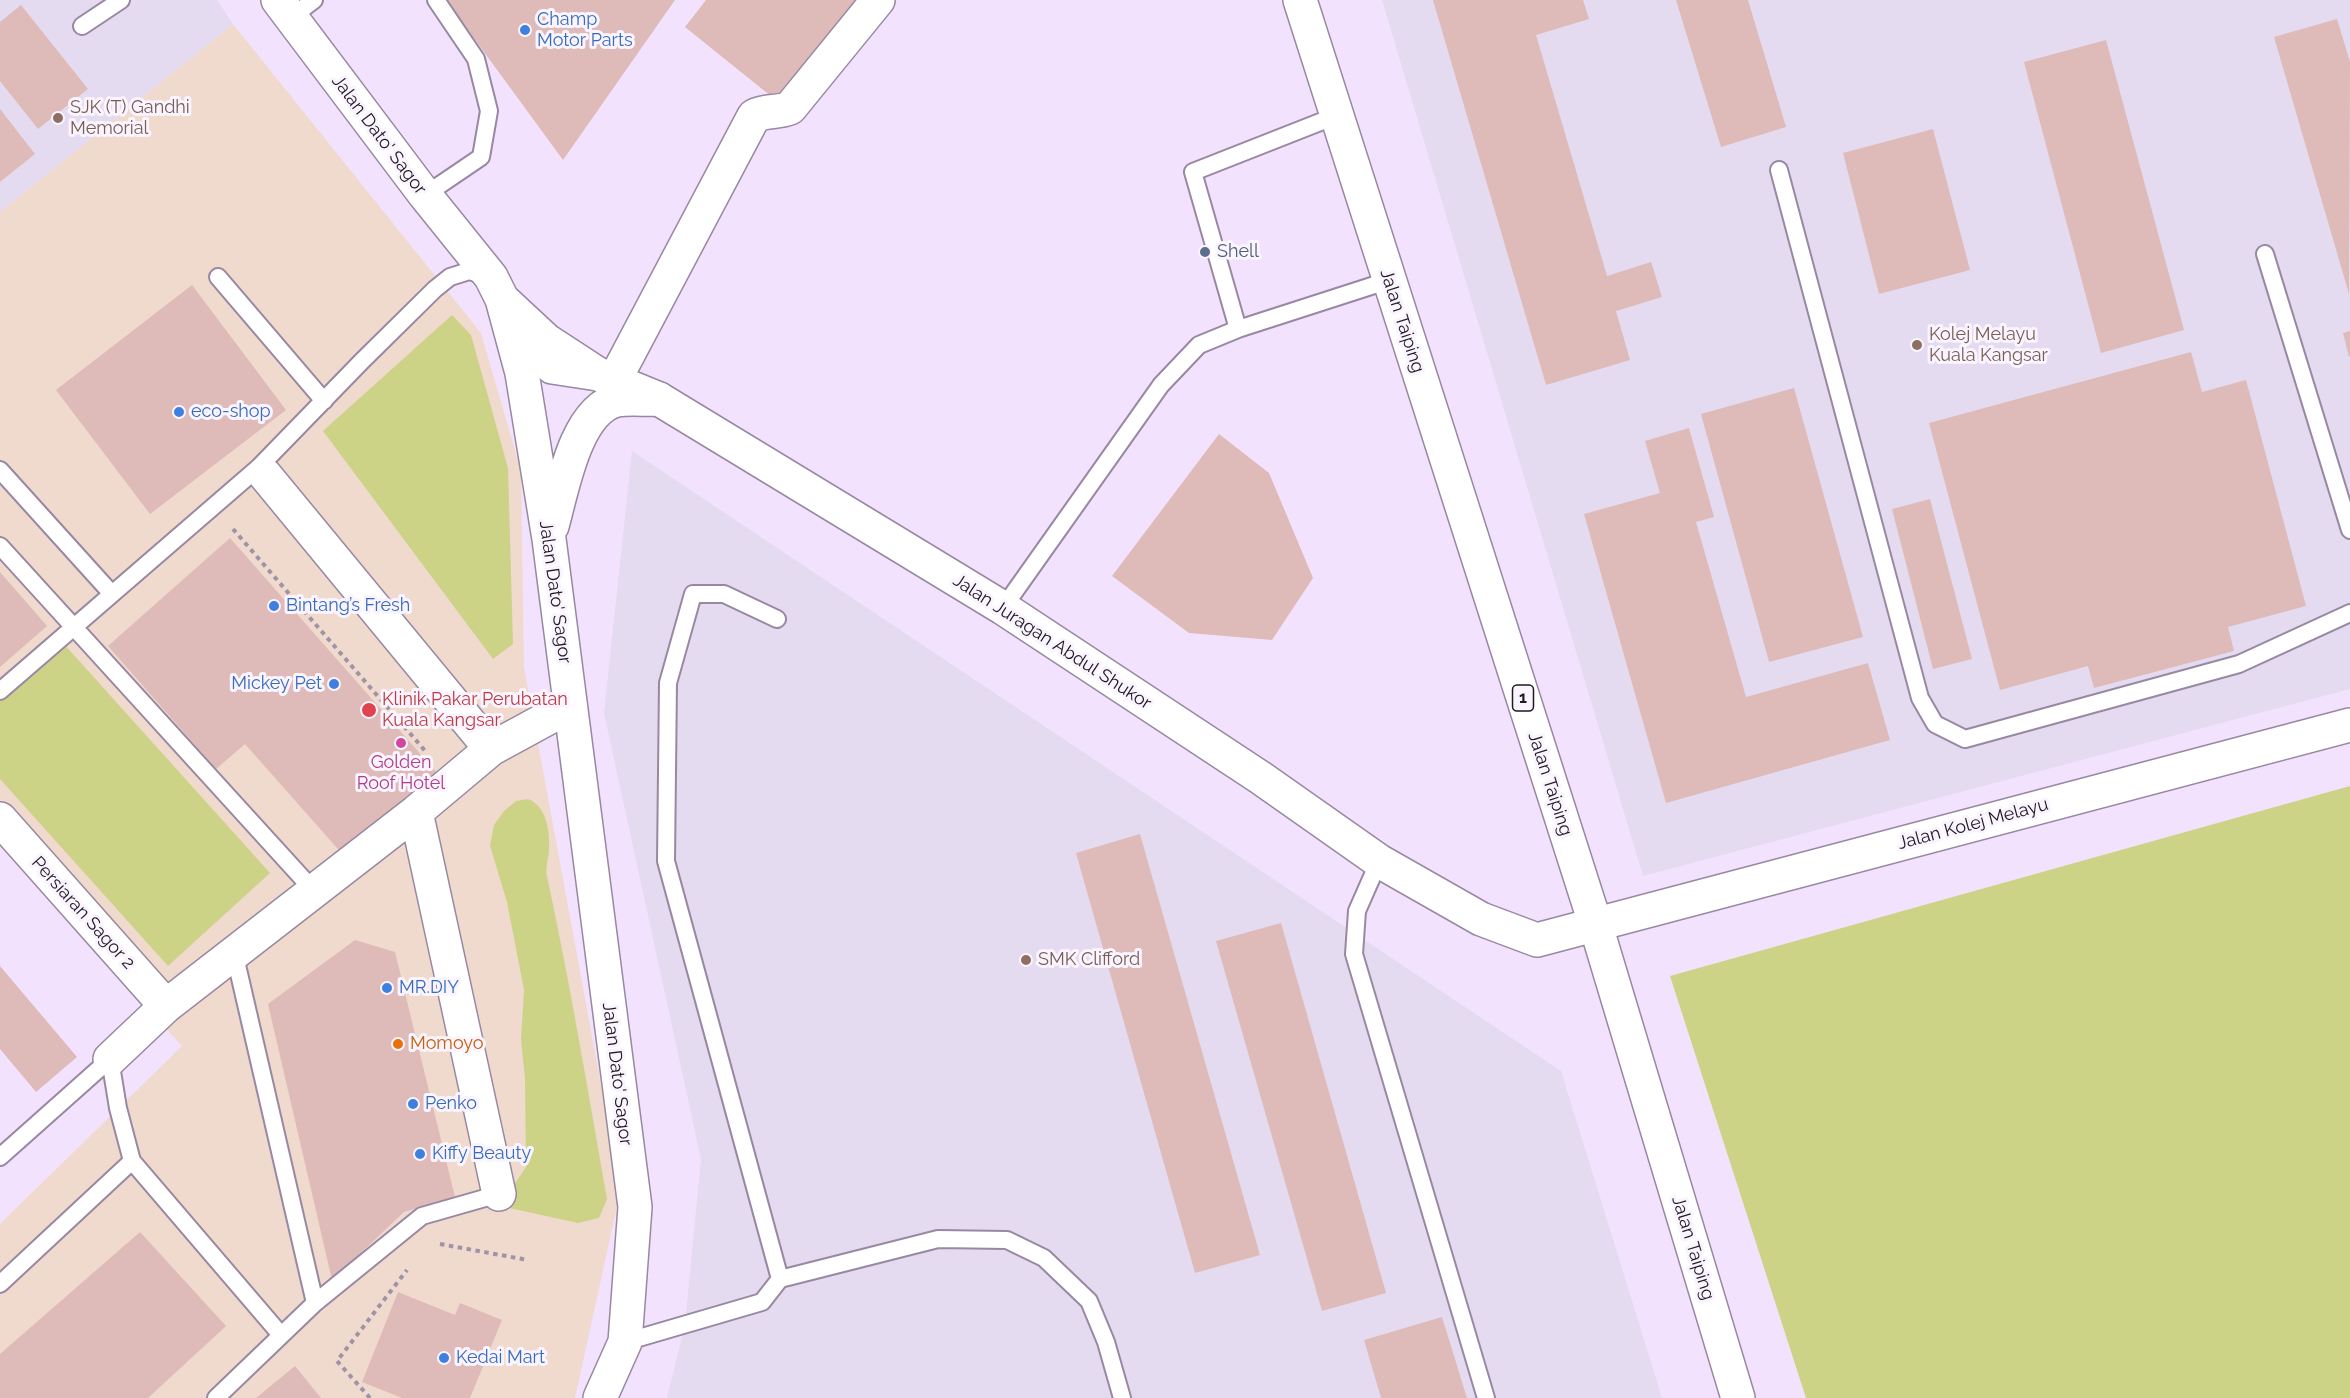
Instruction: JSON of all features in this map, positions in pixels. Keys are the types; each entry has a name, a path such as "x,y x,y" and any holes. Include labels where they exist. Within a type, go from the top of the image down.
{"main road":[{"path":"501,302 546,340 606,378 754,116 763,112 781,112 790,108 878,0"},
{"name":"Jalan Taiping","path":"1300,0 1596,926 1738,1398"},
{"name":"Jalan Dato' Sagor","path":"294,6 501,302 522,373 549,539 634,1207 625,1342 600,1398"},
{"path":"501,302 552,368 540,383 530,417"},
{"name":"Jalan Juragan Abdul Shukor","path":"552,368 606,378 659,399 1003,608 1261,778 1379,861 1481,919 1537,940 1596,926"},
{"path":"549,539 571,456 591,416 616,400 659,399"},
{"path":"265,475 491,749"},
{"path":"110,1059 166,1006 453,783 491,749 570,706"},
{"name":"Jalan Kolej Melayu","path":"1596,926 2350,725"},
{"path":"416,812 499,1194"},
{"name":"Persiaran Sagor 2","path":"0,819 166,1006"}],"lane":[{"path":"82,26 121,0"},
{"path":"424,195 481,157 489,111 476,59 436,0"},
{"path":"1238,329 1193,172 1338,115"},
{"path":"1779,170 1920,698 1935,724 1965,739 2239,664 2350,613"},
{"path":"2265,254 2350,530"},
{"path":"0,691 260,467 399,324 450,277 469,271 501,302"},
{"path":"218,278 324,401"},
{"path":"1003,608 1161,385 1199,345 1238,329 1389,280"},
{"path":"0,470 112,594"},
{"path":"0,546 315,892"},
{"path":"777,619 724,594 693,594 668,683 666,861 780,1280"},
{"path":"1379,861 1357,911 1354,954 1486,1398"},
{"path":"234,952 315,1303"},
{"path":"110,1059 118,1108 132,1161 281,1335"},
{"path":"0,1157 110,1059"},
{"path":"0,1284 132,1161"},
{"path":"216,1398 315,1303 422,1216 499,1194"},
{"path":"625,1342 762,1302 780,1280 938,1239 1007,1240 1044,1258 1089,1301 1106,1342 1122,1398"}],"path":[{"path":"229,524 453,783"},
{"path":"429,1242 528,1260"},
{"path":"370,1398 337,1361 408,1270"}],"shaded area":[{"name":"SJK (T) Gandhi Memorial","path":"0,0 217,0 233,24 0,212"},
{"name":"Kolej Melayu Kuala Kangsar","path":"1382,0 2350,0 2350,689 1643,876"},
{"path":"233,24 481,333 521,471 524,667 612,1145 618,1202 575,1398 0,1398 0,1224 182,1046 0,846 0,212"},
{"name":"SMK Clifford","path":"632,451 1561,1071 1662,1398 667,1398 685,1324 701,1159 604,713"}],"green space":[{"path":"452,315 471,335 508,468 513,644 493,659 323,431"},
{"path":"63,643 270,873 168,966 0,779 0,701"},
{"path":"2350,786 2350,1398 1806,1398 1670,976"},
{"path":"528,799 539,807 548,827 547,876 607,1199 599,1218 578,1223 500,1206 526,1167 525,1079 521,1040 524,990 507,902 490,846 494,825 504,811 516,801"}],"building":[{"path":"446,0 675,0 563,160"},
{"path":"706,0 866,0 782,105 685,27"},
{"path":"1433,0 1583,0 1589,19 1536,35 1607,276 1651,262 1662,297 1616,311 1630,360 1546,385"},
{"path":"1676,0 1748,0 1786,127 1721,147"},
{"path":"21,5 88,89 38,129 0,81 0,22"},
{"path":"2337,19 2350,62 2349,294 2274,37"},
{"path":"2106,40 2184,330 2101,353 2024,62"},
{"path":"0,109 35,154 0,182"},
{"path":"1933,129 1970,270 1879,294 1843,153"},
{"path":"192,285 286,410 150,514 56,390"},
{"path":"2350,331 2350,356 2349,357 2343,333"},
{"path":"2191,352 2202,392 2246,380 2306,606 2228,627 2234,651 2094,688 2088,666 2000,690 1929,423"},
{"path":"1794,388 1863,637 1769,662 1701,414"},
{"path":"1689,428 1714,517 1696,522 1746,697 1868,663 1890,740 1666,803 1584,514 1660,493 1645,441"},
{"path":"1219,434 1269,473 1313,578 1272,640 1189,633 1112,576"},
{"path":"1930,499 1972,659 1933,669 1892,509"},
{"path":"230,538 438,774 345,857 245,744 216,769 108,646"},
{"path":"0,572 47,626 0,667"},
{"path":"1140,834 1260,1255 1195,1273 1076,853"},
{"path":"1281,923 1386,1293 1322,1311 1216,941"},
{"path":"355,940 395,952 455,1197 404,1212 332,1280 268,1004"},
{"path":"0,966 77,1057 36,1092 0,1049"},
{"path":"140,1232 226,1326 148,1398 0,1398 0,1354"},
{"path":"398,1292 455,1315 460,1303 502,1320 470,1398 402,1398 362,1382"},
{"path":"1442,1317 1467,1398 1381,1398 1364,1340"},
{"path":"295,1366 321,1398 256,1398"}],"place":[{"name":"Champ Motor Parts","path":"525,30"},
{"name":"SJK (T) Gandhi Memorial","path":"58,118"},
{"name":"Shell","path":"1205,252"},
{"name":"Kolej Melayu Kuala Kangsar","path":"1917,345"},
{"name":"eco-shop","path":"179,412"},
{"name":"Bintang’s Fresh","path":"274,606"},
{"name":"Mickey Pet","path":"334,684"},
{"name":"Klinik Pakar Perubatan Kuala Kangsar","path":"369,710"},
{"name":"Golden Roof Hotel","path":"401,743"},
{"name":"SMK Clifford","path":"1026,960"},
{"name":"MR.DIY","path":"387,988"},
{"name":"Momoyo","path":"398,1044"},
{"name":"Penko","path":"413,1104"},
{"name":"Kiffy Beauty","path":"420,1154"},
{"name":"Kedai Mart","path":"444,1358"}]}
